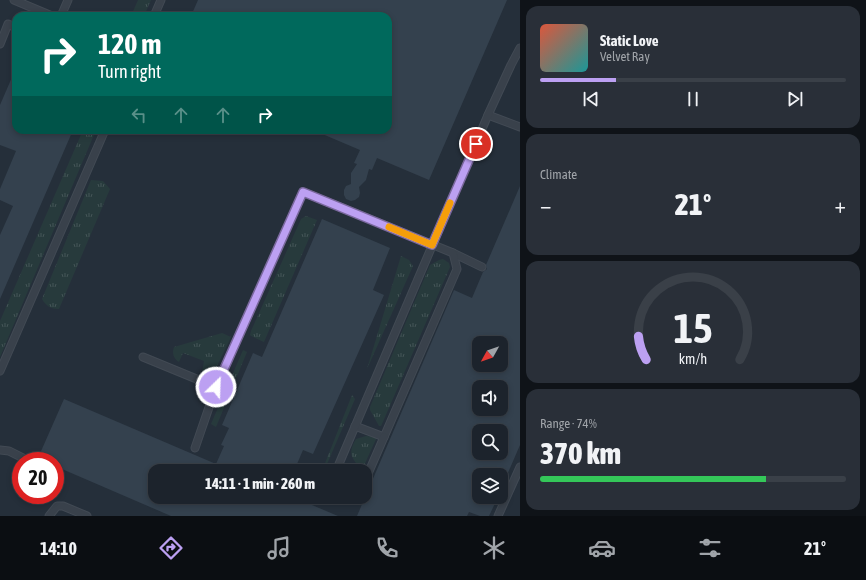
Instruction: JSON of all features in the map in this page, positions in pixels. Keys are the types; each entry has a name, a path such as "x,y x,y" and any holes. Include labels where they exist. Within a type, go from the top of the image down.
{"lane":[{"path":"14,0 42,12"},
{"path":"63,12 68,0"},
{"path":"156,12 161,0"},
{"path":"0,44 8,24 12,26"},
{"path":"341,464 355,426 488,115 510,65 520,48"},
{"path":"488,115 520,127"},
{"path":"0,371 103,134"},
{"path":"194,448 216,387 303,192 482,267"},
{"path":"372,465 457,269 453,254"},
{"path":"143,356 216,387"},
{"path":"355,426 384,437"},
{"path":"0,450 12,452"},
{"path":"498,516 520,467"},
{"path":"49,516 57,506 63,506 87,516"}],"green space":[{"path":"138,0 151,0 146,12 133,12"},
{"path":"81,134 94,134 0,357 0,321"},
{"path":"91,180 103,181 110,189 59,309 49,307 42,299"},
{"path":"306,216 317,220 264,342 251,336 251,331 301,219"},
{"path":"401,256 409,260 413,266 367,369"},
{"path":"443,259 449,263 450,267 382,424 379,426 370,410 370,407 430,265"},
{"path":"222,333 231,337 216,368 211,371 202,373 204,361 183,353 179,362 174,357 174,347"},
{"path":"243,350 247,352 216,427 211,424"},
{"path":"352,395 355,399 327,464 325,464"},
{"path":"366,436 377,437 365,464 357,464 353,459 351,452 356,439"}],"building":[{"path":"198,0 507,0 429,180 377,158 372,170 369,169 366,180 359,187 359,197 351,201 346,199 344,190 346,186 351,184 351,173 357,164 354,163 360,150 322,134 392,134 392,12 193,12"},
{"path":"12,77 12,134 71,134 0,299 0,235 13,206 0,200 0,189 16,151 0,145 0,105"},
{"path":"520,186 520,445 508,473 508,468 472,468 472,504 495,504 489,516 480,516 469,512 467,516 357,516 362,504 372,504 372,481 454,290 472,298 483,272 487,269 486,265"},
{"path":"322,219 390,248 373,290 384,295 313,454 303,450 297,464 216,464 224,446 221,445 229,428 222,425 253,353 262,357"},
{"path":"64,399 216,464 148,464 148,504 310,504 338,516 171,516 64,470 64,452 41,452"}],"slow traffic":[{"path":"389,227 432,245 450,203"}],"route":[{"path":"216,387 303,192 432,245 476,144"}]}
